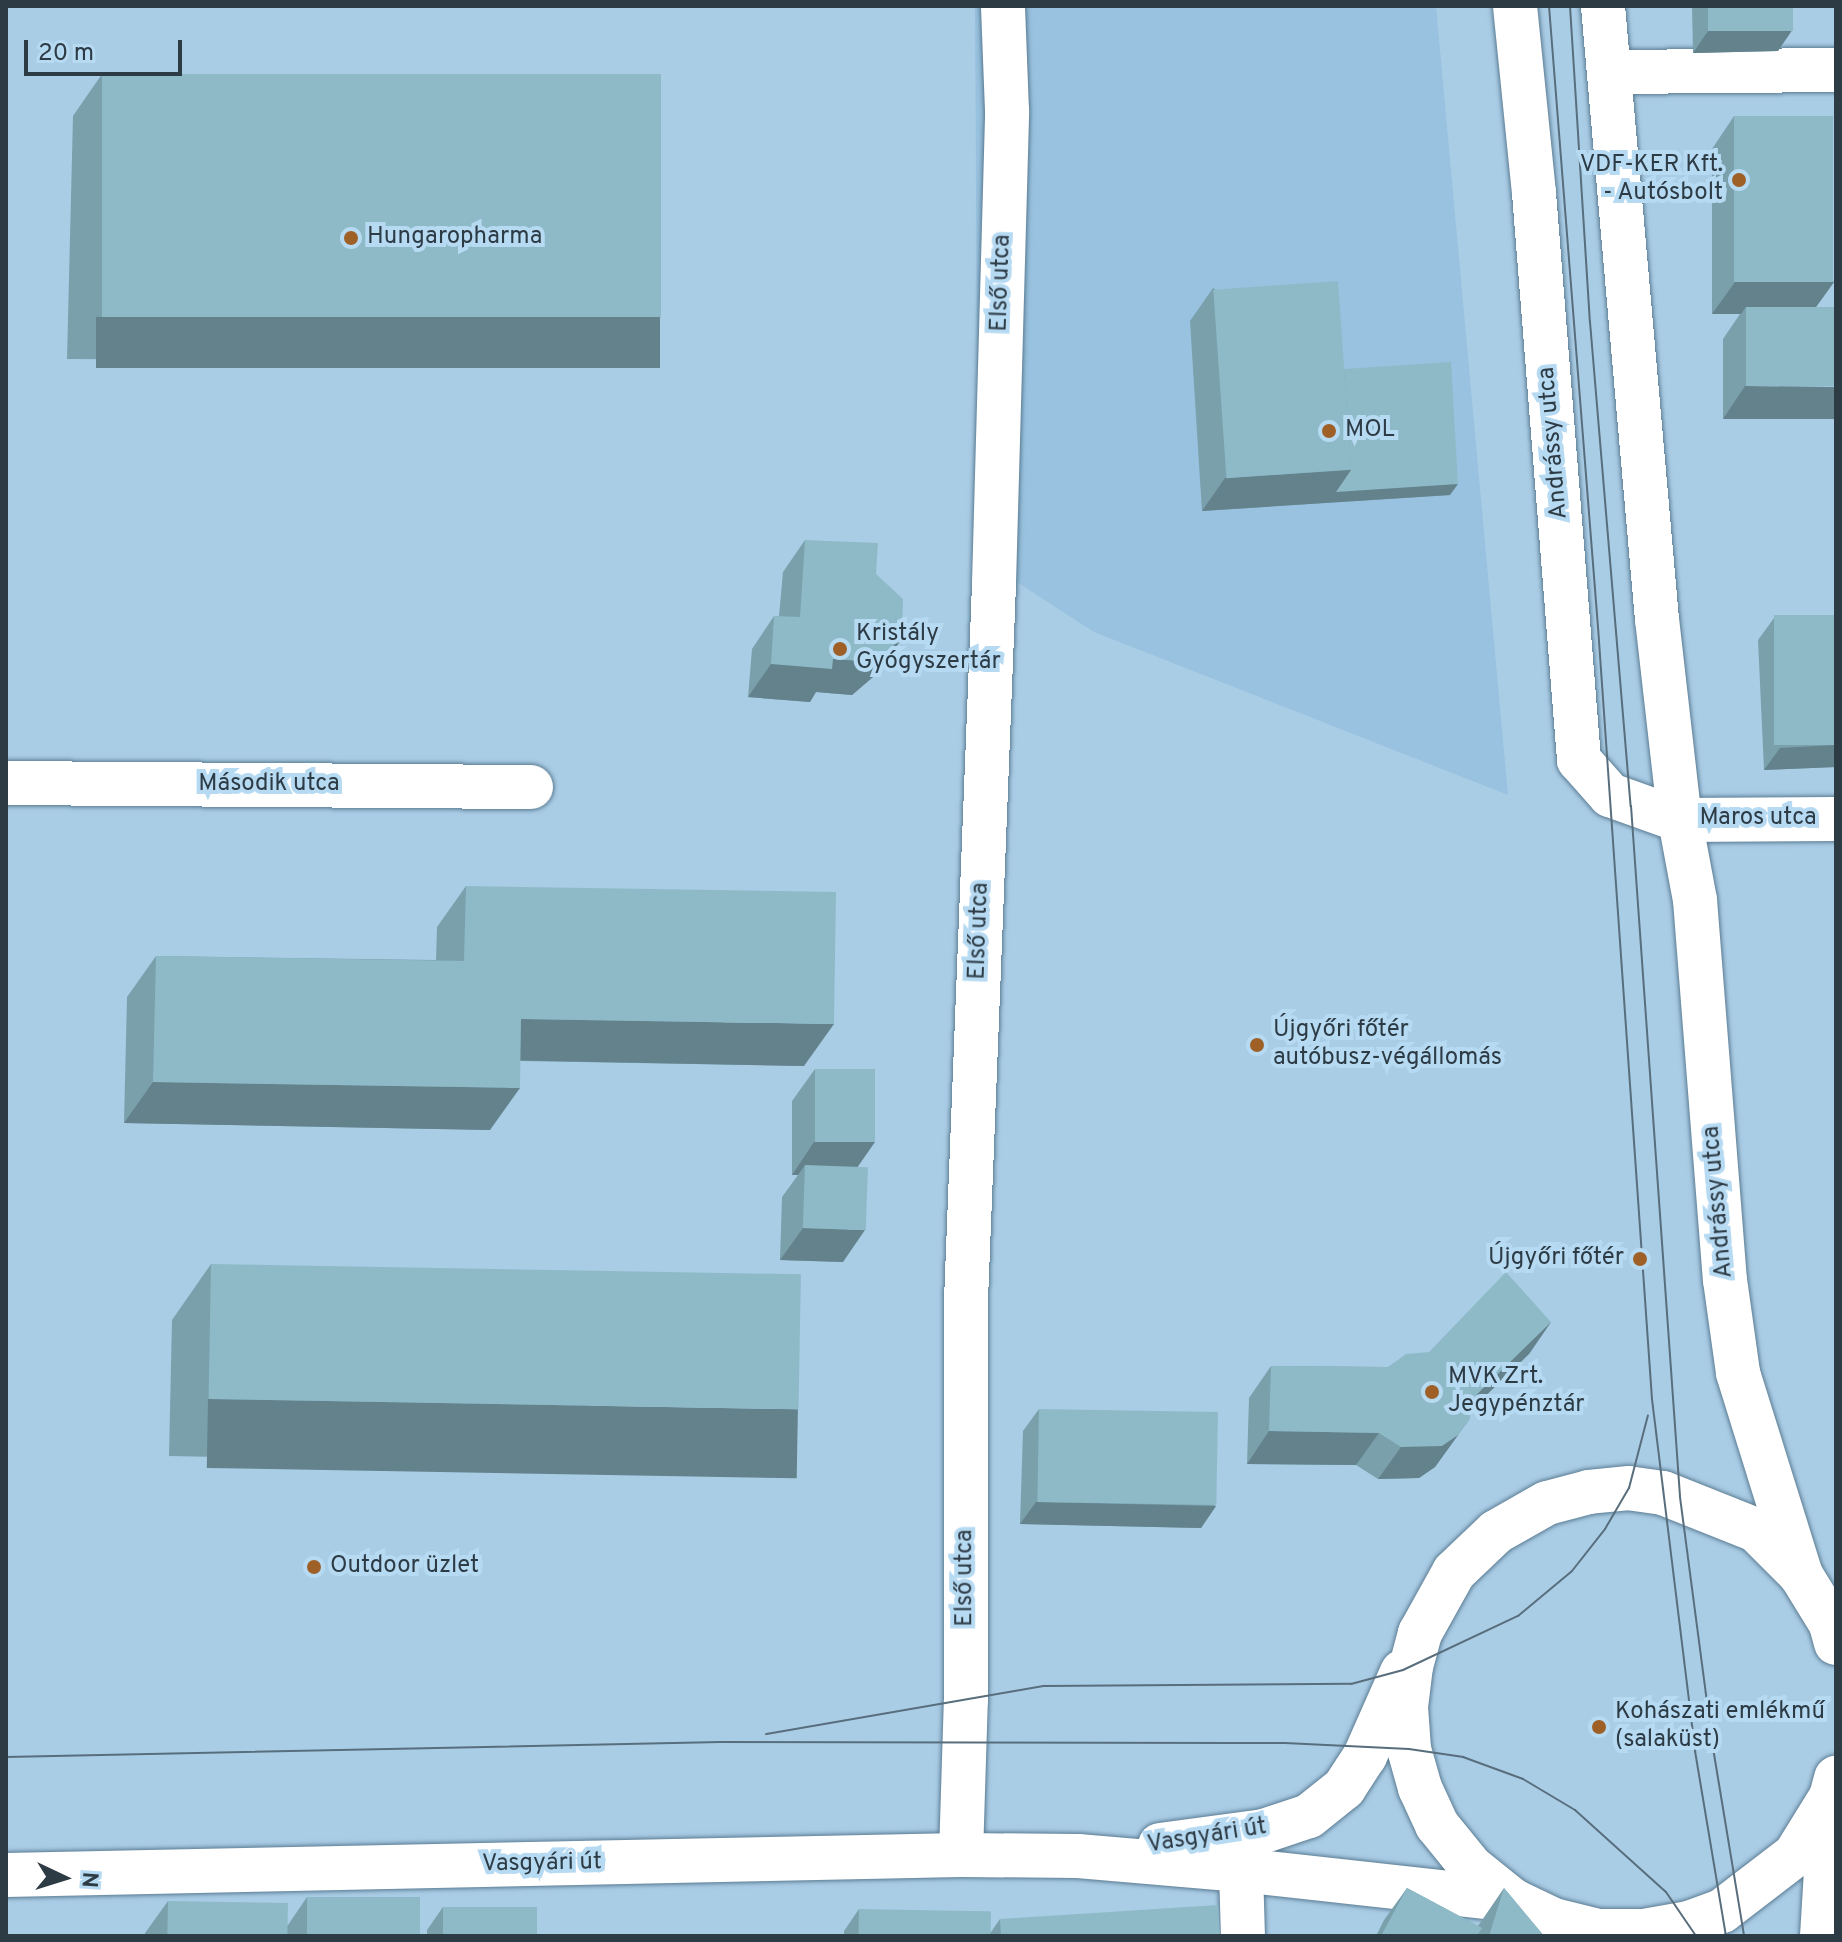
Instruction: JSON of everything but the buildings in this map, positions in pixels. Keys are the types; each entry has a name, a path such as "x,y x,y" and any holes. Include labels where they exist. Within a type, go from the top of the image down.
{"street":[{"name":"Első utca","path":"961,1855 966,1700 966,1300 994,583 1007,111 1003,6"},
{"name":"Andrássy utca","path":"1515,6 1534,193 1579,760 1610,795 1631,806 1680,820"},
{"name":"Andrássy utca","path":"1603,6 1657,619 1680,820 1695,900 1725,1280 1738,1373 1801,1575"},
{"path":"1611,72 1836,70"},
{"name":"Második utca","path":"6,783 531,787"},
{"name":"Maros utca","path":"1680,820 1836,819"},
{"path":"1555,1936 1471,1867 1437,1825 1420,1788 1409,1749 1406,1707 1411,1666 1420,1633 1454,1572 1496,1532 1547,1503 1589,1492 1629,1488 1680,1497 1756,1530 1801,1575 1831,1624 1836,1643"},
{"name":"Vasgyári út","path":"1078,1856 1264,1831 1309,1816 1344,1788 1365,1756 1420,1633"},
{"path":"1512,1900 1554,1920 1598,1931 1644,1931 1689,1923 1722,1911 1795,1855 1834,1787"},
{"path":"1822,1936 1834,1787"},
{"name":"Vasgyári út","path":"6,1875 961,1855 1078,1856 1241,1870 1512,1900"},
{"path":"1241,1870 1243,1936"}],"shaded area":[{"path":"975,6 1436,6 1508,795 1094,632 978,557"}],"tram line":[{"path":"1549,6 1598,627 1652,1399 1695,1751 1726,1936"},
{"path":"1570,6 1590,322 1631,806 1680,1497 1713,1748 1744,1936"},
{"path":"766,1734 1044,1686 1351,1684 1403,1670 1518,1616 1572,1571 1605,1529 1629,1488 1648,1415"},
{"path":"6,1757 721,1742 1285,1743 1409,1749 1463,1757 1523,1779 1575,1810 1666,1892 1696,1936"}],"place":[{"name":"VDF-KER Kft. - Autósbolt","path":"1739,180"},
{"name":"Hungaropharma","path":"351,238"},
{"name":"MOL","path":"1329,431"},
{"name":"Kristály Gyógyszertár","path":"840,649"},
{"name":"Újgyőri főtér autóbusz-végállomás","path":"1257,1045"},
{"name":"Újgyőri főtér","path":"1640,1259"},
{"name":"MVK Zrt. Jegypénztár","path":"1432,1392"},
{"name":"Outdoor üzlet","path":"314,1567"},
{"name":"Kohászati emlékmű (salaküst)","path":"1599,1727"}]}
